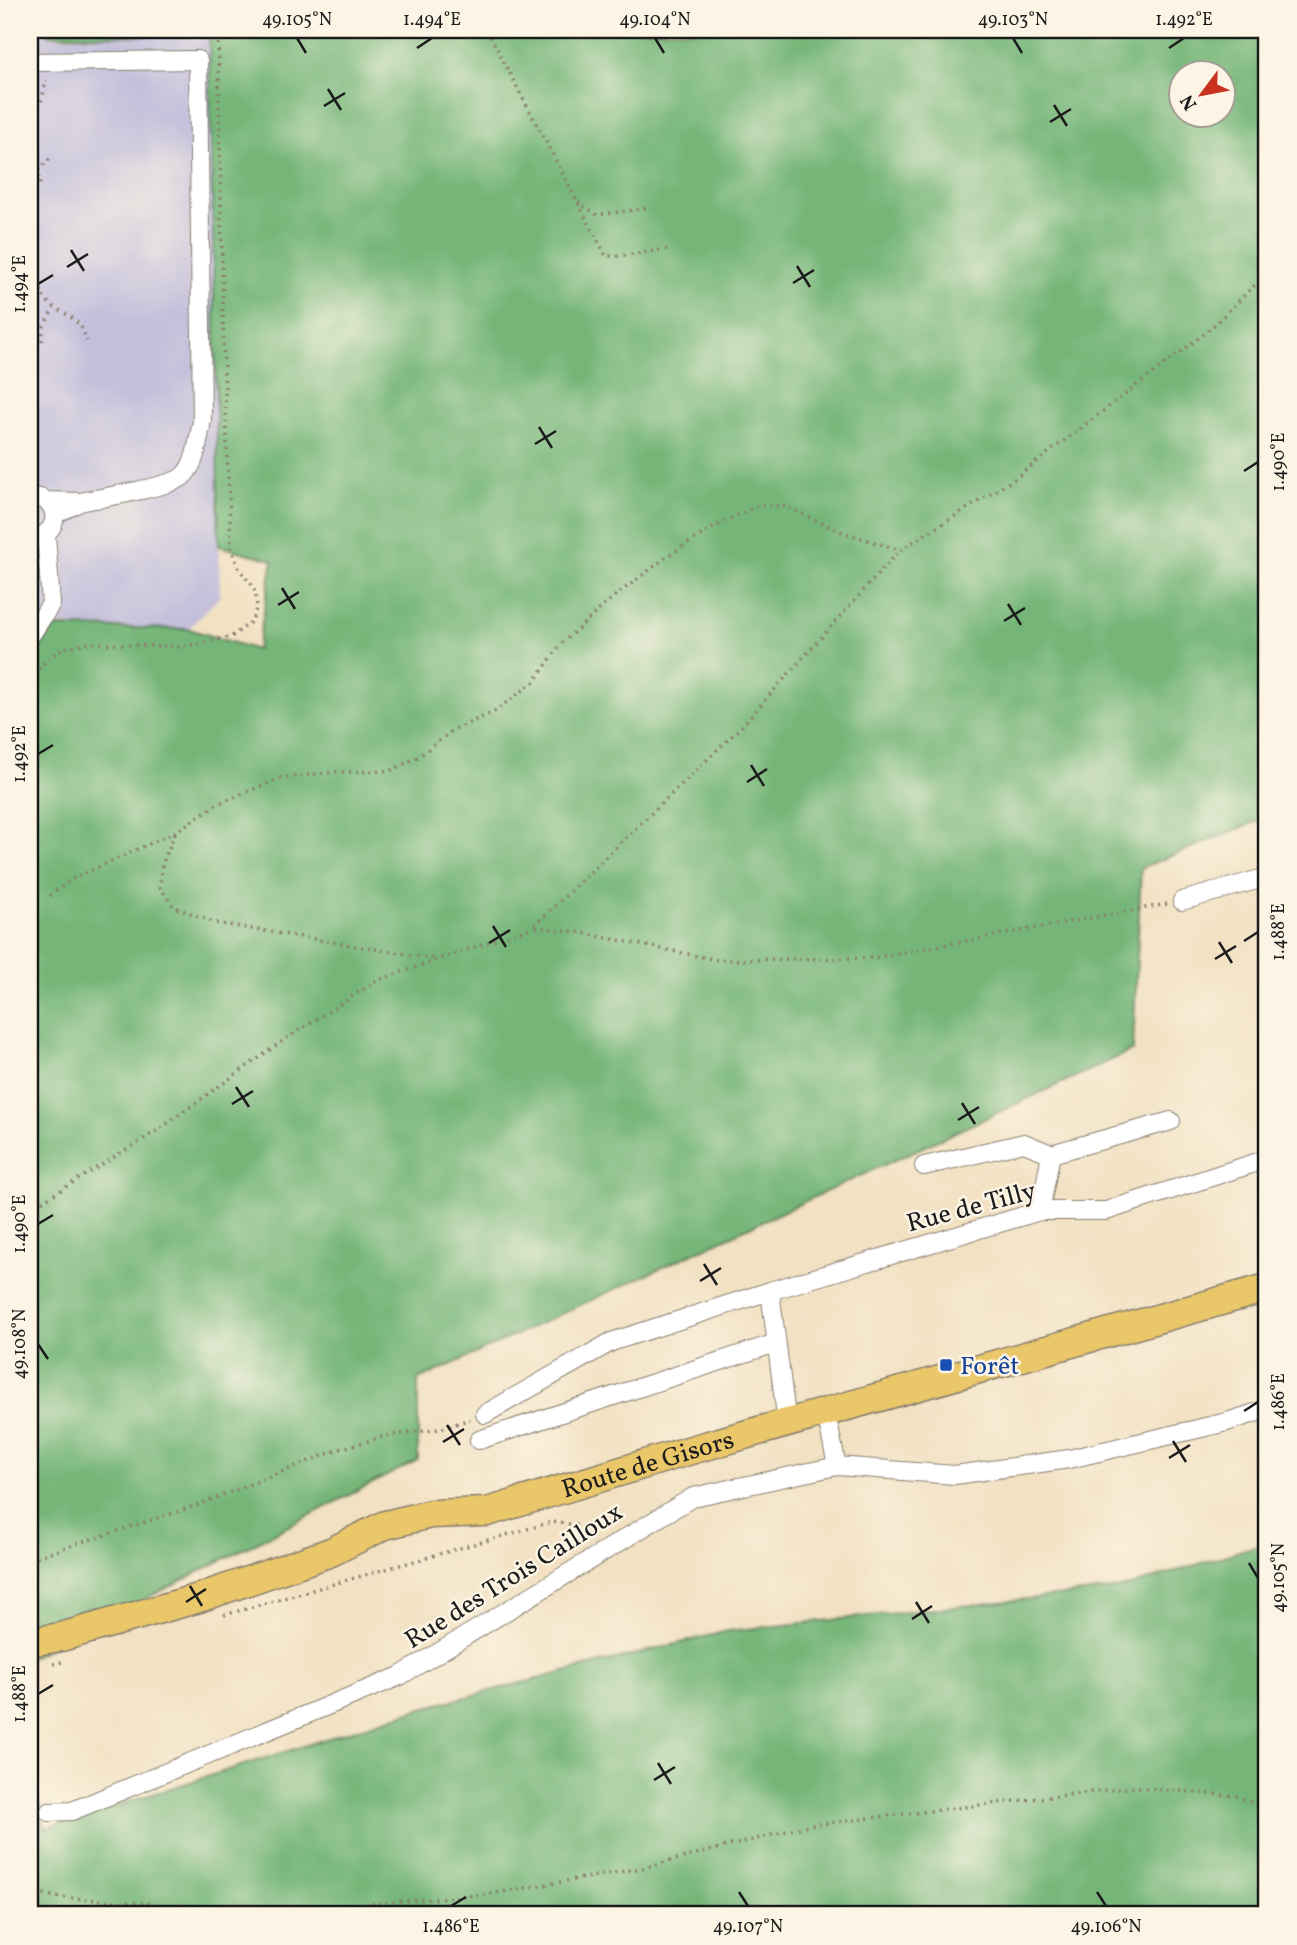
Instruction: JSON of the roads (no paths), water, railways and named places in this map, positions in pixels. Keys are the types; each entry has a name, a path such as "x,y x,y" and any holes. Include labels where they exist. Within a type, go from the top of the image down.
{"main road":[{"name":"Route de Gisors","path":"30,1642 61,1637 199,1598 331,1552 386,1525 431,1514 487,1511 1267,1288"}],"street":[{"path":"30,62 198,60 202,421 194,459 181,477 148,488 80,502 44,504 52,525 38,535 51,604 30,636"},
{"path":"1182,901 1267,877"},
{"path":"924,1166 1024,1143 1051,1154 1171,1121"},
{"path":"1040,1211 1051,1154"},
{"name":"Rue de Tilly","path":"485,1414 611,1342 769,1291 1040,1211 1106,1211 1267,1159"},
{"path":"769,1291 787,1424"},
{"path":"479,1440 776,1343"},
{"name":"Rue des Trois Cailloux","path":"49,1812 72,1811 400,1676 693,1497 837,1466 955,1475 1069,1459 1227,1422 1267,1409"},
{"path":"826,1413 837,1466"}],"place":[{"name":"Forêt","path":"946,1365"}]}
